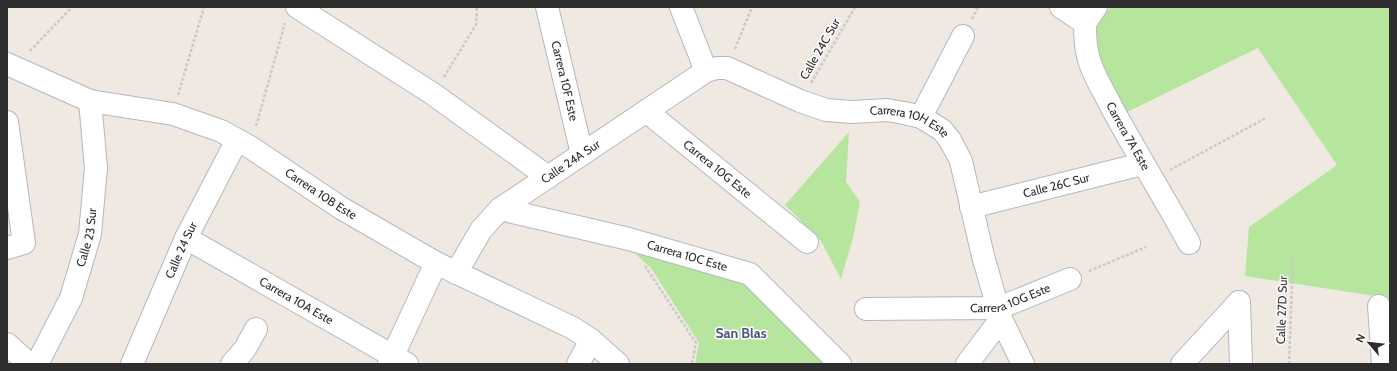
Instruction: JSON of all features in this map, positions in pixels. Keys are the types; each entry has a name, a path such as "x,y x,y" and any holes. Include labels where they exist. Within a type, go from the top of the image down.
{"street":[{"name":"Carrera 10F Este","path":"547,7 582,154"},
{"path":"681,7 717,70"},
{"path":"1060,7 1091,15"},
{"path":"291,14 433,94 548,177"},
{"name":"Carrera 7A Este","path":"1091,15 1085,41 1088,57 1095,75 1189,243"},
{"path":"921,116 963,36"},
{"name":"Carrera 10B Este","path":"11,66 90,101 173,114 208,126 244,143 341,208 436,263 573,328 591,340 618,364"},
{"name":"Calle 24A Sur","path":"456,273 481,230 500,209 646,111 717,70"},
{"name":"Carrera 10H Este","path":"717,70 826,110 839,112 887,110 921,116 942,130 956,150 961,161 971,207 1000,314 1023,364"},
{"name":"Calle 23 Sur","path":"37,364 71,298 90,234 96,168 90,101"},
{"name":"Carrera 10G Este","path":"646,111 807,242"},
{"path":"7,122 15,245"},
{"name":"Calle 24 Sur","path":"132,364 186,238 244,143"},
{"name":"Calle 26C Sur","path":"971,207 1148,172"},
{"name":"Carrera 10C Este","path":"500,209 628,239 750,274 840,364"},
{"name":"Carrera 10A Este","path":"186,238 396,361"},
{"path":"396,361 436,263"},
{"name":"Carrera 10G Este","path":"866,309 1000,314 1070,279"},
{"path":"1182,364 1240,302 1241,364"},
{"path":"1378,306 1383,364"},
{"path":"967,364 1000,314"},
{"path":"232,364 245,349 256,329"},
{"path":"578,364 591,340"},
{"path":"7,344 29,364"}],"path":[{"path":"11,66 72,7"},
{"path":"173,114 204,7"},
{"path":"433,94 476,25 477,7"},
{"path":"717,70 752,7"},
{"name":"Calle 24C Sur","path":"800,101 855,7"},
{"path":"244,143 291,14"},
{"path":"1148,172 1266,118"},
{"path":"1070,279 1146,247"},
{"name":"Calle 27D Sur","path":"1289,364 1292,257"},
{"path":"642,264 648,268 696,343 692,364"}],"green space":[{"path":"1111,7 1390,7 1390,321 1375,296 1245,276 1249,227 1337,165 1258,48 1123,114 1095,45 1094,26"},
{"path":"849,132 846,182 860,202 853,238 841,279 821,241 785,205"},
{"path":"626,245 755,283 836,364 695,364 699,343 651,268"}],"district":[{"name":"San Blas","path":"741,333"}]}
